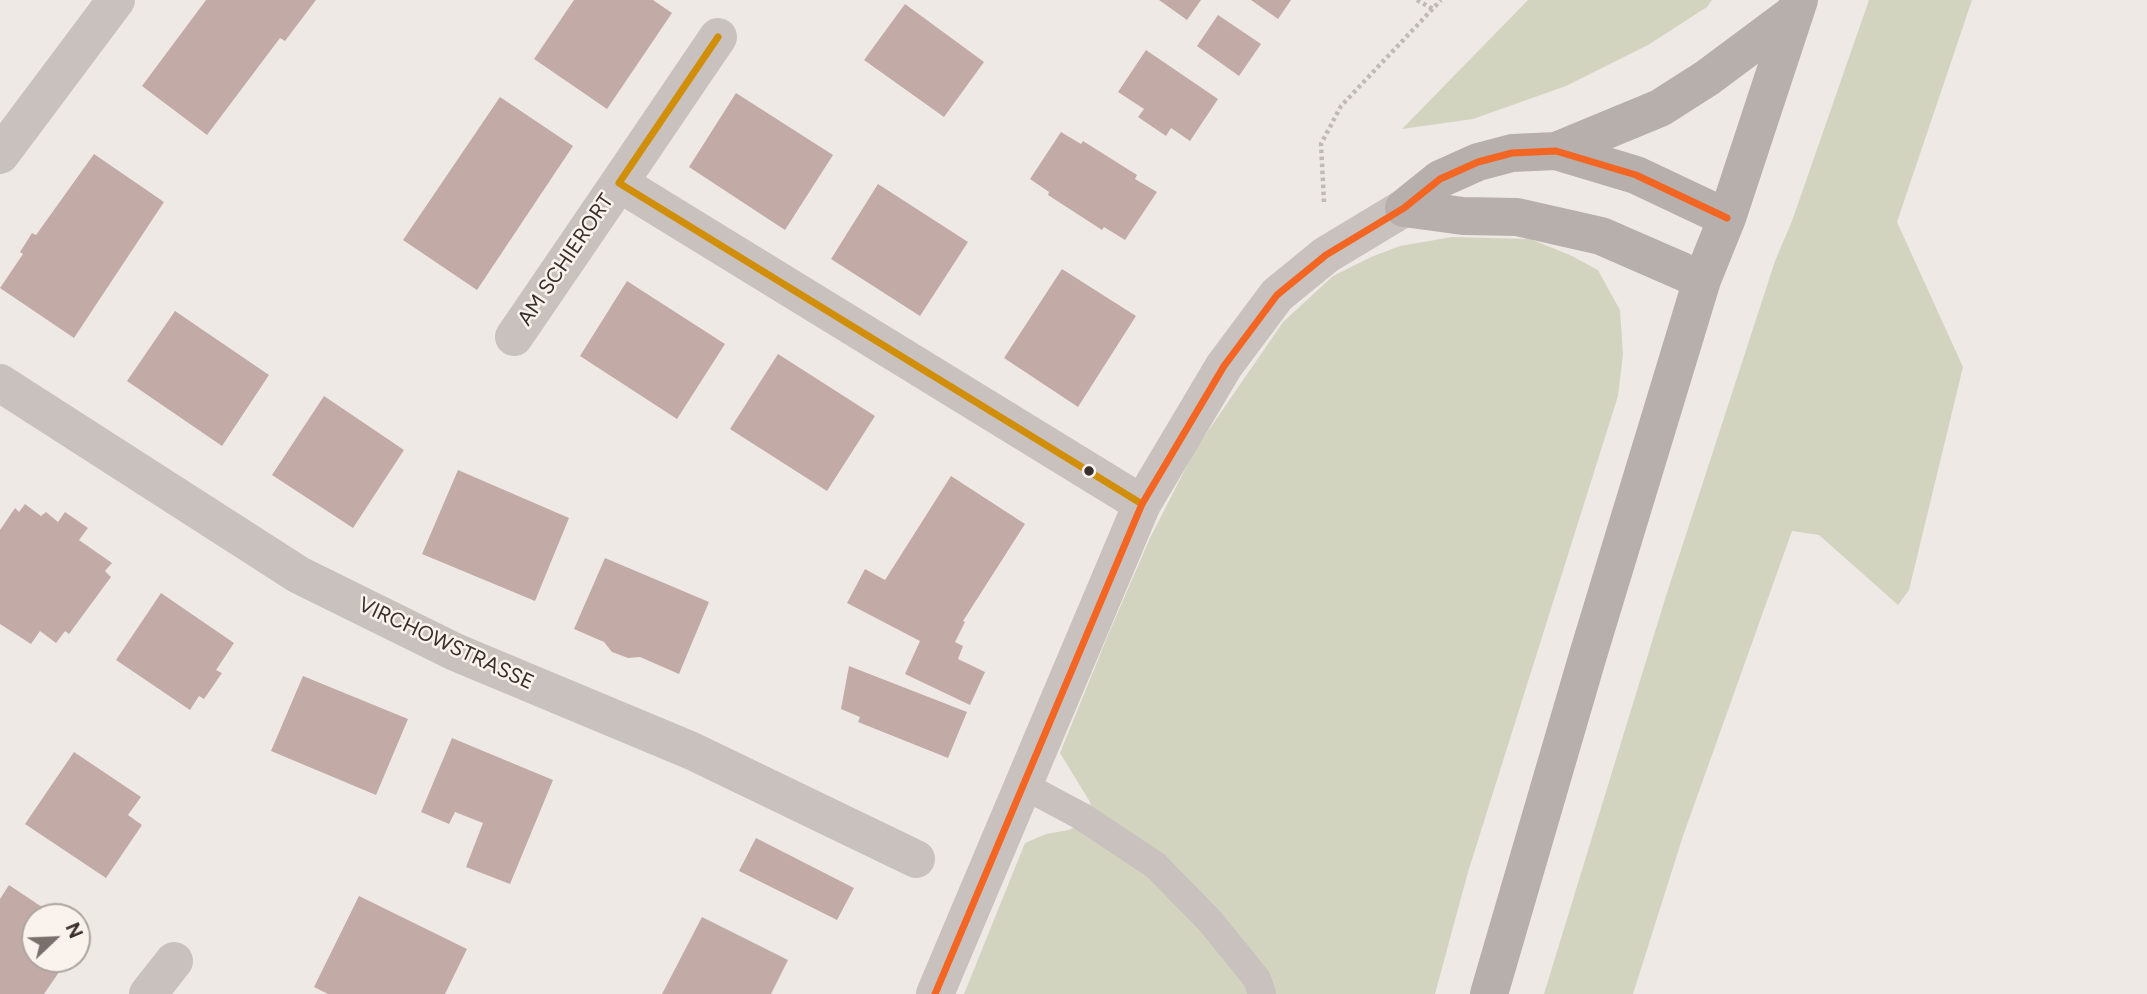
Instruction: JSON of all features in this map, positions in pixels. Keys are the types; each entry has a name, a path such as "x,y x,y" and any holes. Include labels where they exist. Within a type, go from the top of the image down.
{"main road":[{"path":"1556,151 1660,108 1707,78 1796,7"},
{"path":"1489,994 1702,279 1727,218 1796,7"},
{"path":"1404,208 1440,178 1478,162 1512,153 1556,151 1636,175 1727,218"},
{"path":"1404,208 1463,216 1517,217 1601,236 1702,279"}],"street":[{"path":"0,155 117,0"},
{"name":"AM SCHIERORT","path":"514,337 718,37"},
{"name":"AM SCHIERORT","path":"619,183 1142,504"},
{"path":"935,994 1142,504 1224,366 1277,295 1326,255 1404,208"},
{"name":"VIRCHOWSTRASSE","path":"0,383 299,575 455,652 692,751 916,859"},
{"path":"148,994 174,961"}],"lane":[{"path":"1023,785 1081,816 1155,864 1210,921 1257,979 1262,994"}],"path":[{"path":"1417,0 1433,9"},
{"path":"1326,255 1321,144 1341,106 1441,0"}],"green space":[{"path":"1528,0 1712,0 1707,7 1648,45 1566,86 1473,119 1402,129"},
{"path":"1869,0 1972,0 1897,222 1963,367 1909,590 1898,605 1819,535 1792,531 1683,836 1633,994 1544,994 1665,599 1775,261 1792,221"},
{"path":"1452,237 1530,239 1598,270 1620,310 1623,354 1618,396 1468,872 1435,994 964,994 1025,843 1046,834 1069,830 1093,816 1090,802 1060,753 1150,538 1195,450 1283,322 1333,276 1400,246"}],"building":[{"path":"206,0 316,0 285,41 280,38 207,135 142,86"},
{"path":"574,0 653,0 672,13 607,109 534,59"},
{"path":"1159,0 1201,0 1187,20"},
{"path":"1251,0 1291,0 1278,19"},
{"path":"905,4 984,62 944,117 864,60"},
{"path":"1218,15 1261,44 1239,76 1197,46"},
{"path":"1146,50 1218,99 1190,141 1171,128 1166,136 1138,117 1144,109 1118,92"},
{"path":"736,93 833,155 785,230 689,167"},
{"path":"500,97 573,146 477,290 403,240"},
{"path":"1061,132 1081,144 1083,141 1137,175 1135,179 1157,192 1125,240 1104,227 1102,230 1048,195 1049,192 1030,179"},
{"path":"94,154 164,202 74,338 0,288 23,254 20,252 32,233 36,235"},
{"path":"878,184 968,242 920,316 831,259"},
{"path":"1062,269 1136,316 1078,407 1004,358"},
{"path":"627,281 725,344 677,419 580,356"},
{"path":"175,311 269,375 222,446 127,381"},
{"path":"778,354 875,416 827,491 730,429"},
{"path":"324,396 404,450 353,528 272,475"},
{"path":"458,470 569,518 535,601 422,554"},
{"path":"951,476 1025,524 963,621 965,622 955,642 963,646 958,659 985,672 970,705 905,674 920,641 847,603 865,569 885,580"},
{"path":"25,504 41,516 46,512 58,522 65,512 88,528 79,540 112,563 105,571 111,577 69,634 65,631 56,643 40,631 31,644 0,624 0,530 15,508 19,512"},
{"path":"605,558 709,602 679,674 640,657 628,658 612,652 604,642 574,629"},
{"path":"161,593 234,643 216,670 222,673 204,699 199,696 190,710 116,660"},
{"path":"849,666 967,712 948,758 858,722 860,717 841,709"},
{"path":"303,676 408,719 376,795 271,751"},
{"path":"452,738 553,780 510,884 466,867 483,823 455,812 449,824 421,812"},
{"path":"74,752 141,797 128,815 142,825 106,878 25,824"},
{"path":"756,838 854,888 837,920 739,871"},
{"path":"9,885 36,903 21,903 21,973 58,973 44,994 0,994 0,899"},
{"path":"359,896 467,949 445,994 328,994 314,987"},
{"path":"702,917 788,960 771,994 662,994"}],"transit line":[{"path":"718,37 619,183 1142,504"},
{"path":"935,994 1142,504 1224,366 1277,295 1326,255 1404,208 1440,179 1478,162 1512,153 1556,151 1636,175 1727,218"}]}
